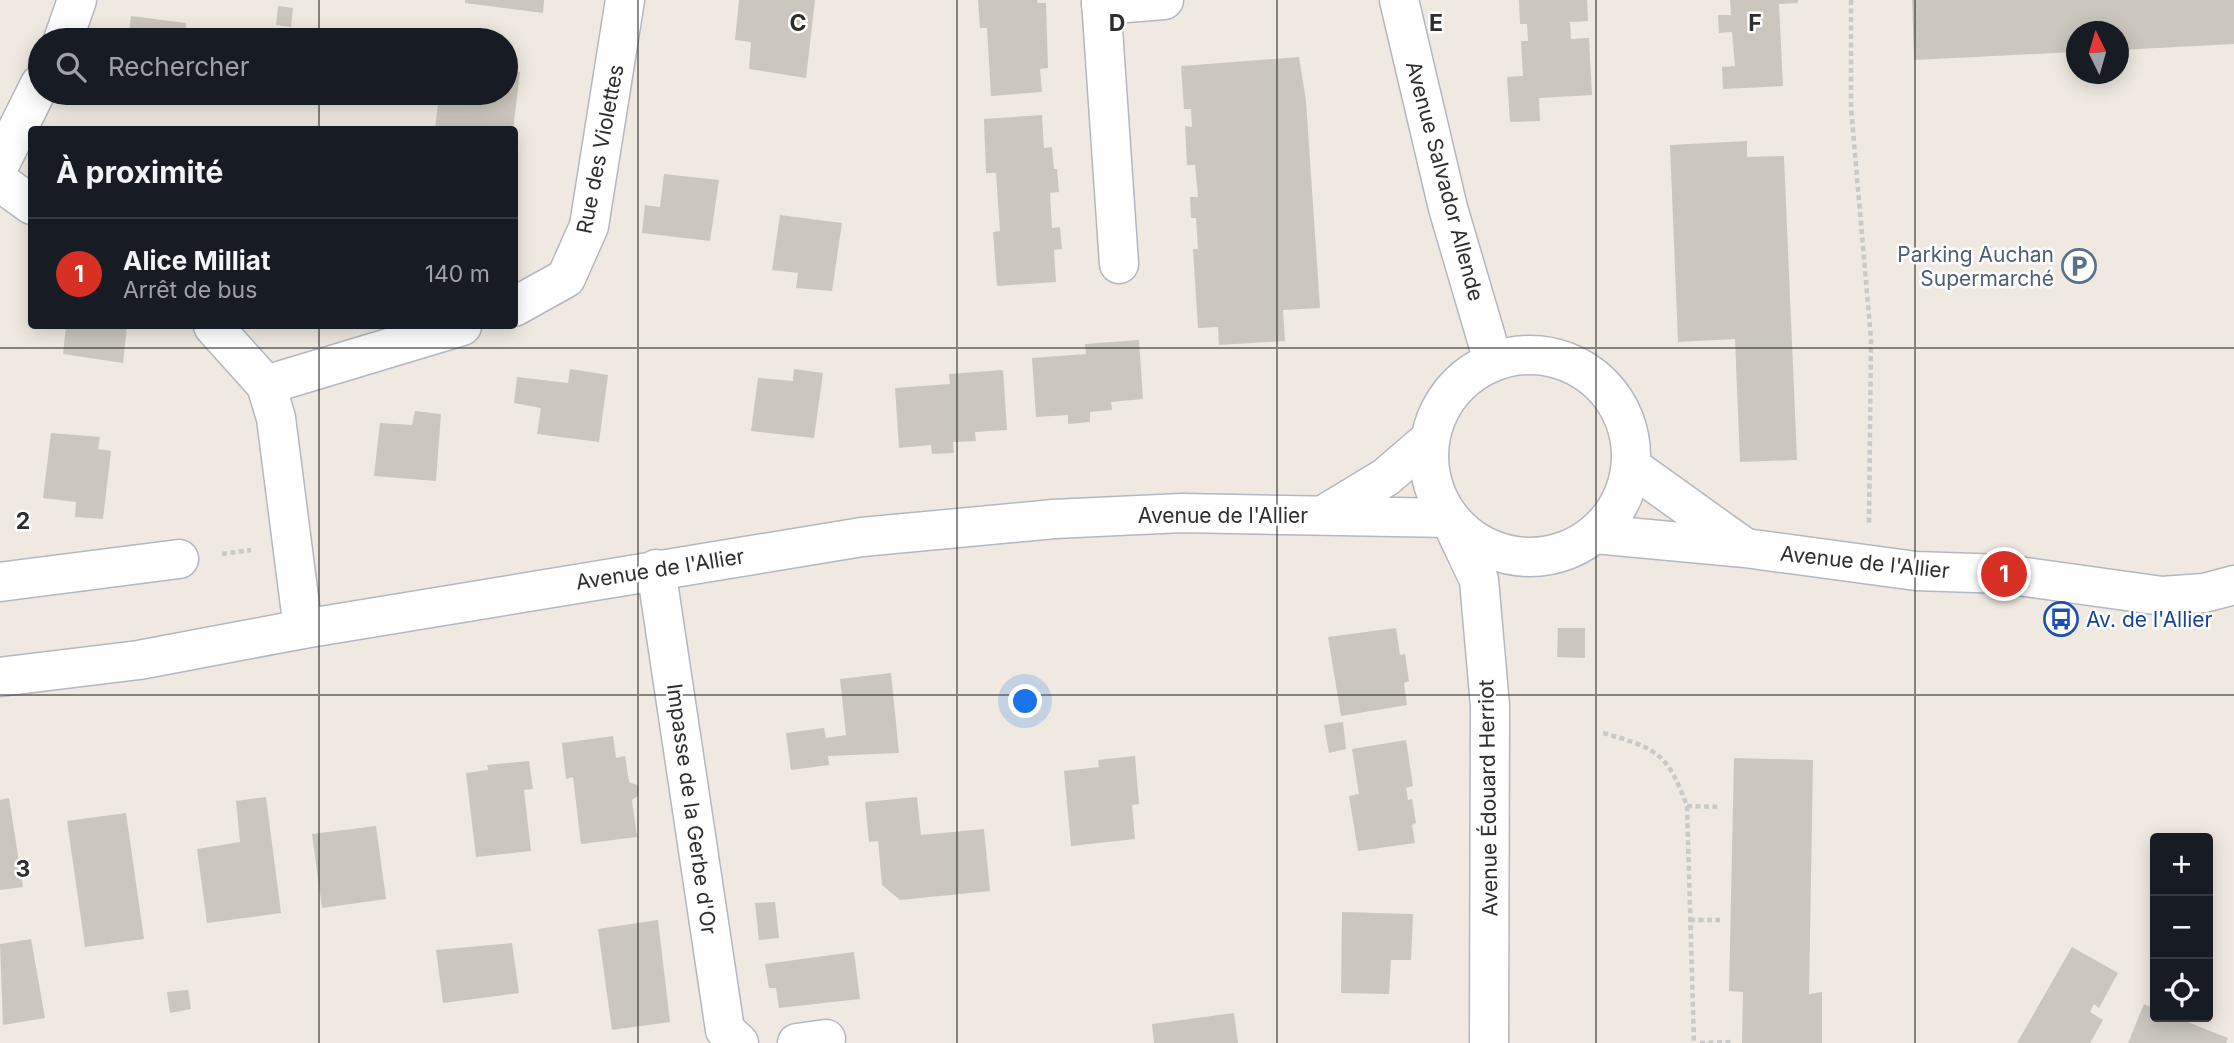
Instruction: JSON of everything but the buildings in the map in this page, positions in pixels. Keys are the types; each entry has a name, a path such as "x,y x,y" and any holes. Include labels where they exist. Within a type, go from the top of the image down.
{"street":[{"path":"67,28 77,0"},
{"name":"Rue des Violettes","path":"518,305 566,278 589,226 625,0"},
{"path":"1119,264 1101,2 1164,0"},
{"name":"Avenue Salvador Allende","path":"1399,0 1448,208 1493,361"},
{"path":"0,163 29,105"},
{"path":"0,182 28,202"},
{"path":"216,329 266,385 276,418 303,629"},
{"path":"266,385 452,329"},
{"path":"1522,354 1551,356 1580,367 1604,384 1621,409 1631,437 1632,467 1626,492 1613,515 1595,534 1573,549 1546,556 1519,556 1481,543 1450,518 1436,494 1429,467 1429,440 1437,414 1451,392 1470,374 1493,361 1522,354"},
{"name":"Avenue de l'Allier","path":"1325,514 1386,477 1429,440"},
{"name":"Avenue de l'Allier","path":"1632,467 1692,513 1745,548"},
{"name":"Avenue de l'Allier","path":"0,677 139,660 303,629 862,537 1054,519 1182,513 1450,518"},
{"name":"Avenue Édouard Herriot","path":"1450,518 1479,580 1490,706 1489,1043"},
{"name":"Avenue de l'Allier","path":"1595,534 1745,548 1916,571 2004,574 2162,596 2204,593 2234,584"},
{"path":"0,582 179,559"},
{"name":"Impasse de la Gerbe d'Or","path":"656,569 725,1030 739,1043"}],"path":[{"path":"1851,0 1851,108 1871,339 1870,520 1857,564"},
{"path":"179,559 293,544"},
{"path":"1602,733 1650,747 1676,777 1688,806 1694,1043"},
{"path":"1688,806 1718,807"},
{"path":"1690,920 1720,920"},
{"path":"1700,1043 1731,1042"}],"place":[{"name":"Parking Auchan Supermarché","path":"2079,266"},
{"name":"Alice Milliat","path":"2004,574"},
{"name":"Av. de l'Allier","path":"2061,619"}]}
